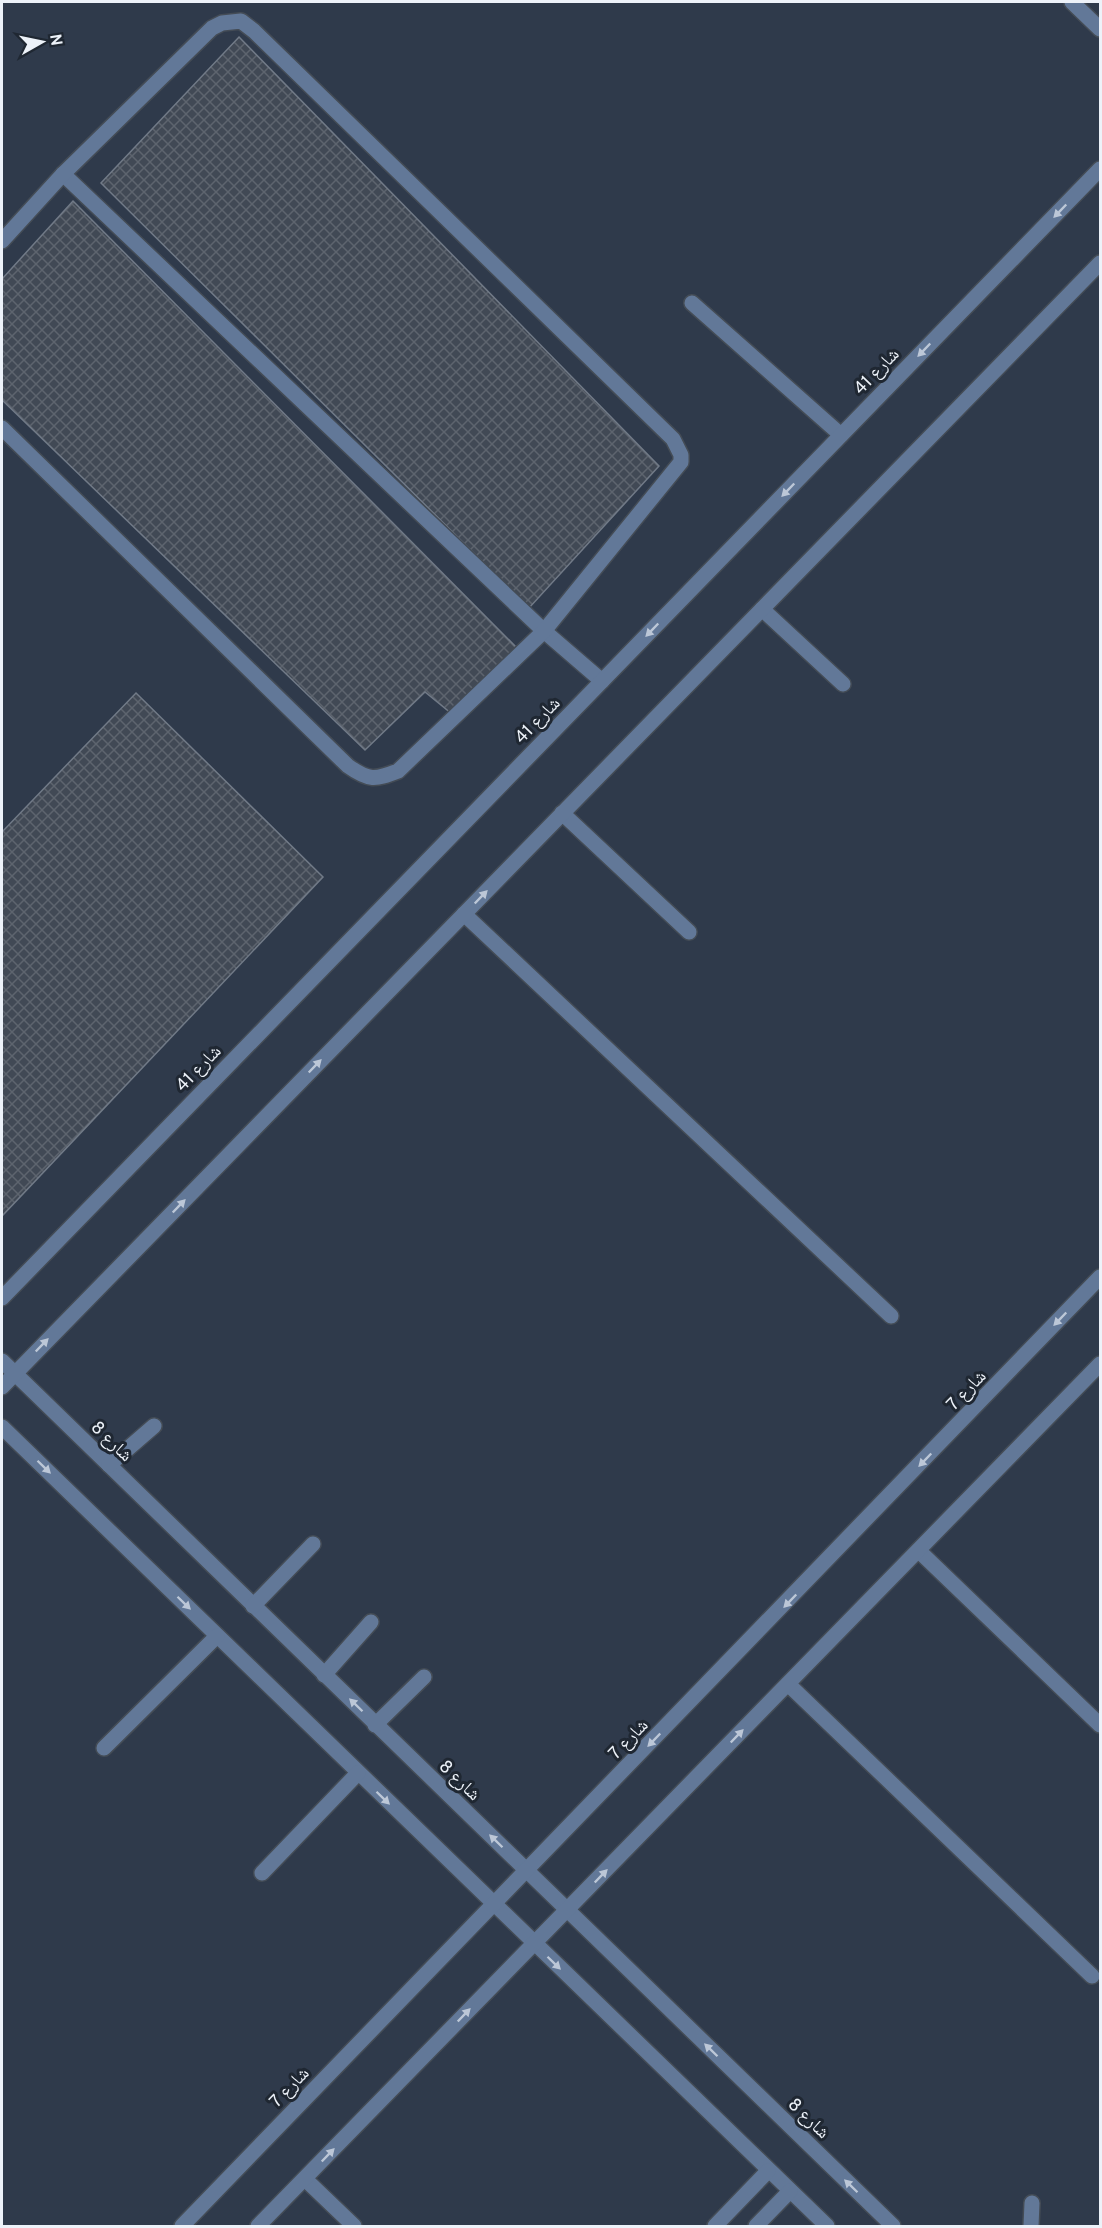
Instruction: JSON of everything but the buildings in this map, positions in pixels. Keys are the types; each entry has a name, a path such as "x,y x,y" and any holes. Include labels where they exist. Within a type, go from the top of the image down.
{"street":[{"path":"1072,2 1101,30"},
{"path":"2,240 63,174 212,28 222,23 241,21 254,31 673,439 681,462 544,631 398,771 379,779 363,777 348,766 2,428"},
{"name":"شارع 41","path":"2,1298 1101,169"},
{"path":"63,174 544,631 602,681"},
{"path":"2,1387 1101,263"},
{"path":"692,303 841,435"},
{"path":"762,609 843,684"},
{"path":"562,813 689,932"},
{"path":"464,914 891,1316"},
{"name":"شارع 7","path":"182,2226 1101,1277"},
{"name":"شارع 8","path":"2,1361 893,2226"},
{"path":"258,2226 1101,1364"},
{"path":"109,1465 154,1426"},
{"path":"2,1427 827,2226"},
{"path":"253,1606 313,1544"},
{"path":"919,1551 1101,1725"},
{"path":"324,1674 371,1622"},
{"path":"104,1748 217,1636"},
{"path":"375,1725 424,1677"},
{"path":"788,1684 1092,1976"},
{"path":"262,1873 358,1773"},
{"path":"715,2226 768,2171"},
{"path":"304,2179 354,2226"},
{"path":"756,2226 790,2191"},
{"path":"1031,2226 1032,2203"}],"shaded area":[{"path":"2,2 1100,2 1100,2226 2,2226"}]}
